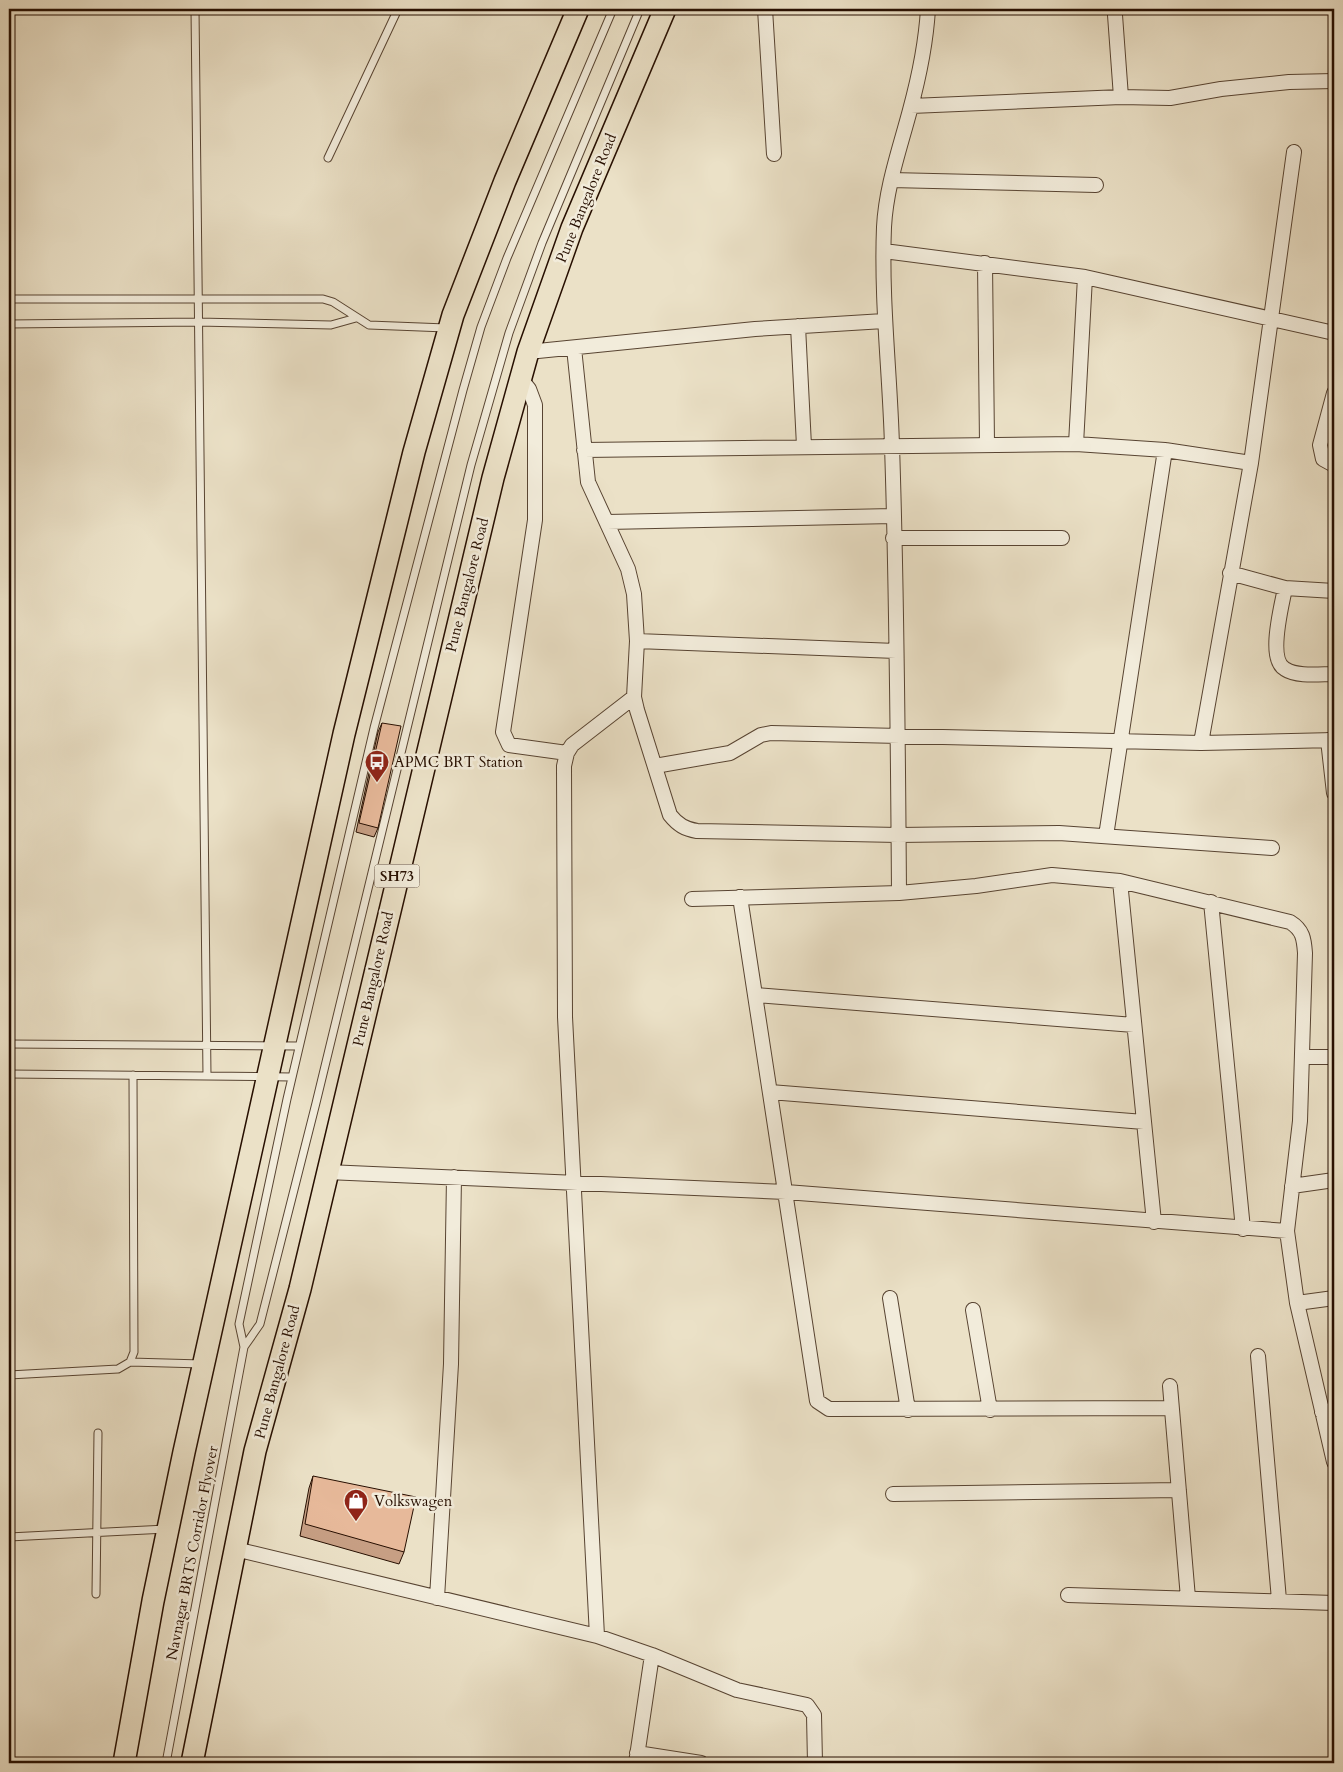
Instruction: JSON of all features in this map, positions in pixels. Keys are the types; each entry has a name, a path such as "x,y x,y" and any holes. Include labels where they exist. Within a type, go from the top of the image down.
{"main road":[{"path":"124,1763 168,1529 267,1076 346,724 414,452 449,328 505,181 578,9"},
{"name":"Pune Bangalore Road","path":"192,1763 255,1451 300,1289 493,478 528,352 572,228 665,9"}],"street":[{"path":"765,9 774,154"},
{"path":"899,893 892,445 884,320 884,226 891,180 912,106 927,30 928,9"},
{"path":"1115,15 1121,97"},
{"path":"912,106 1121,97 1170,98 1222,89 1289,82 1334,81"},
{"path":"1201,743 1251,463 1294,152"},
{"path":"891,180 1096,185"},
{"path":"884,251 1086,277 1334,333"},
{"path":"984,263 987,444"},
{"path":"1076,444 1086,277"},
{"path":"528,352 798,326 884,320"},
{"path":"798,326 804,446"},
{"path":"574,348 588,482 628,569 634,594 637,641 634,697 670,815 677,824 686,829 698,831 898,835 1058,833 1272,848"},
{"path":"521,379 529,389 535,405 535,520 503,732 510,745 567,753"},
{"path":"1334,393 1320,445 1323,459 1334,465"},
{"path":"584,450 1076,444 1165,450 1251,463"},
{"path":"1106,836 1165,450"},
{"path":"607,522 893,516"},
{"path":"893,538 1062,538"},
{"path":"1230,573 1285,588 1334,591"},
{"path":"1285,588 1276,644 1278,663 1284,669 1293,673 1334,674"},
{"path":"637,641 896,651"},
{"path":"597,1636 565,1017 564,766 567,753 585,733 634,697"},
{"path":"655,766 730,753 761,734 771,732 1201,743 1331,740 1334,793"},
{"path":"692,899 899,893 976,886 1052,875 1120,881 1290,922 1302,931 1306,953 1304,1057 1300,1122 1287,1231 1297,1303 1328,1411 1334,1462"},
{"path":"1120,881 1154,1222"},
{"path":"740,897 817,1401 830,1409 1172,1408"},
{"path":"1211,902 1243,1229"},
{"path":"756,995 1134,1025"},
{"path":"1304,1057 1334,1057"},
{"path":"770,1092 1144,1122"},
{"path":"328,1172 786,1192 1287,1231"},
{"path":"437,1598 450,1364 454,1177"},
{"path":"1292,1186 1334,1180"},
{"path":"890,1298 908,1410"},
{"path":"1297,1303 1334,1298"},
{"path":"973,1310 990,1410"},
{"path":"1258,1356 1279,1600"},
{"path":"1170,1386 1188,1598"},
{"path":"893,1494 1179,1490"},
{"path":"235,1549 597,1636 652,1655 737,1690 808,1705 814,1715 815,1763"},
{"path":"1068,1595 1334,1603"},
{"path":"652,1655 636,1758 701,1763"}],"lane":[{"path":"195,9 207,1076"},
{"path":"328,158 398,9"},
{"path":"244,1347 240,1324 299,1046 408,591 481,326 507,258 613,9"},
{"path":"244,1347 260,1324 316,1103 471,465 508,333 545,234 640,9"},
{"path":"9,299 322,299 333,302 356,318 379,327 449,328"},
{"path":"9,324 198,322 331,325 356,318"},
{"path":"9,1044 299,1046"},
{"path":"9,1074 292,1077"},
{"path":"130,1362 134,1352 133,1075"},
{"name":"Navnagar BRTS Corridor Flyover","path":"166,1763 222,1473 244,1347"},
{"path":"9,1375 118,1369 130,1362 204,1364"},
{"path":"96,1594 98,1433"},
{"path":"9,1537 168,1529"}],"building":[{"name":"APMC BRT Station","path":"382,723 401,726 378,828 359,823"},
{"name":"Volkswagen","path":"313,1476 416,1497 404,1552 305,1524"}],"place":[{"name":"APMC BRT Station","path":"377,783"},
{"name":"Volkswagen","path":"356,1522"}]}
